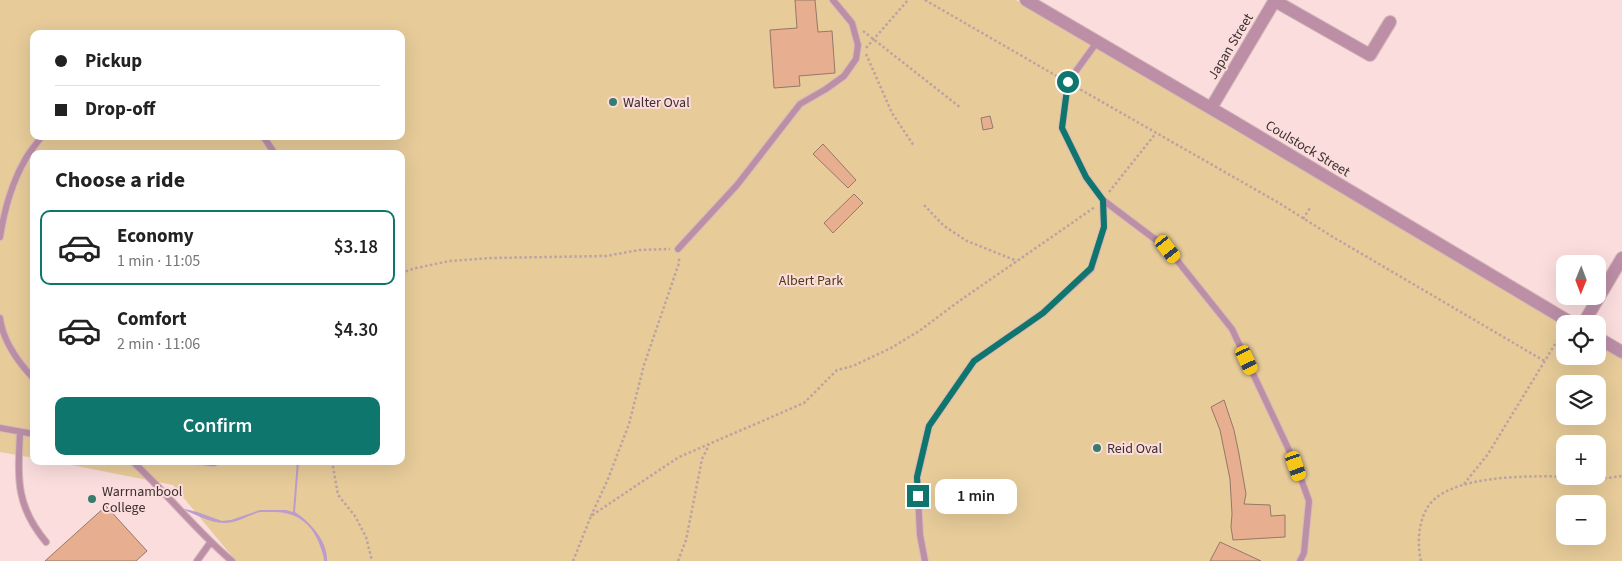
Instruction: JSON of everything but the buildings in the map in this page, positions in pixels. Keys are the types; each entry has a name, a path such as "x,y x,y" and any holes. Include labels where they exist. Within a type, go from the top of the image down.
{"street":[{"name":"Coulstock Street","path":"1026,0 1558,315"},
{"path":"1275,0 1370,55 1390,22"},
{"name":"Japan Street","path":"1211,108 1275,0"},
{"path":"1588,315 1622,258"},
{"path":"1606,343 1622,352"}],"lane":[{"path":"678,249 737,185 800,104 844,76 856,59 858,45 852,23 833,0"},
{"path":"1098,42 1068,82 1062,128 1086,177 1103,200 1168,249 1232,329 1296,466 1309,501 1304,553 1300,561"},
{"path":"0,237 3,217 15,180 30,152"},
{"path":"925,561 920,535 917,477 929,426 974,361 1043,313 1091,268 1104,227 1103,200"},
{"path":"0,318 11,350 30,374"},
{"path":"0,428 30,433"},
{"path":"20,432 20,497 35,530 46,542"},
{"path":"136,465 154,481 210,543 232,561"},
{"path":"197,561 210,543"}],"path":[{"path":"856,59 908,0"},
{"path":"925,0 1279,203 1546,362"},
{"path":"852,23 875,39 961,108"},
{"path":"865,50 874,76 892,113 914,146"},
{"path":"591,516 679,457 804,402 837,370 853,366 892,348 919,331 1092,210 1103,200 1156,133"},
{"path":"924,205 944,226 967,241 1017,262"},
{"path":"1303,219 1310,208"},
{"path":"405,272 450,261 491,258 606,256 638,250 678,249 679,263 644,365 630,424 573,561"},
{"path":"1464,484 1488,454 1556,344"},
{"path":"678,561 686,540 702,459 710,444"},
{"path":"333,465 338,495 355,516 366,537 372,561"},
{"path":"1421,561 1419,552 1420,521 1429,505 1440,495 1464,484 1502,478 1607,478 1622,476"}],"green space":[{"name":"Albert Park","path":"0,0 1016,0 1556,321 1556,365 1606,365 1606,350 1622,359 1622,561 236,561 173,485 71,465 405,465 405,150 30,150 30,457 0,452"}],"shaded area":[{"path":"297,465 299,465 295,512 306,521 321,539 325,546 327,561 324,561 319,543 312,530 302,520 290,514 260,512 233,522 218,523 177,507 222,521 231,520 260,510 286,510 293,512"}],"place":[{"name":"Walter Oval","path":"613,102"},
{"name":"Reid Oval","path":"1097,448"},
{"name":"Warrnambool College","path":"92,499"}],"route":[{"path":"918,496 917,477 929,426 974,361 1043,313 1091,268 1104,227 1103,200 1086,177 1062,128 1068,82"}]}
